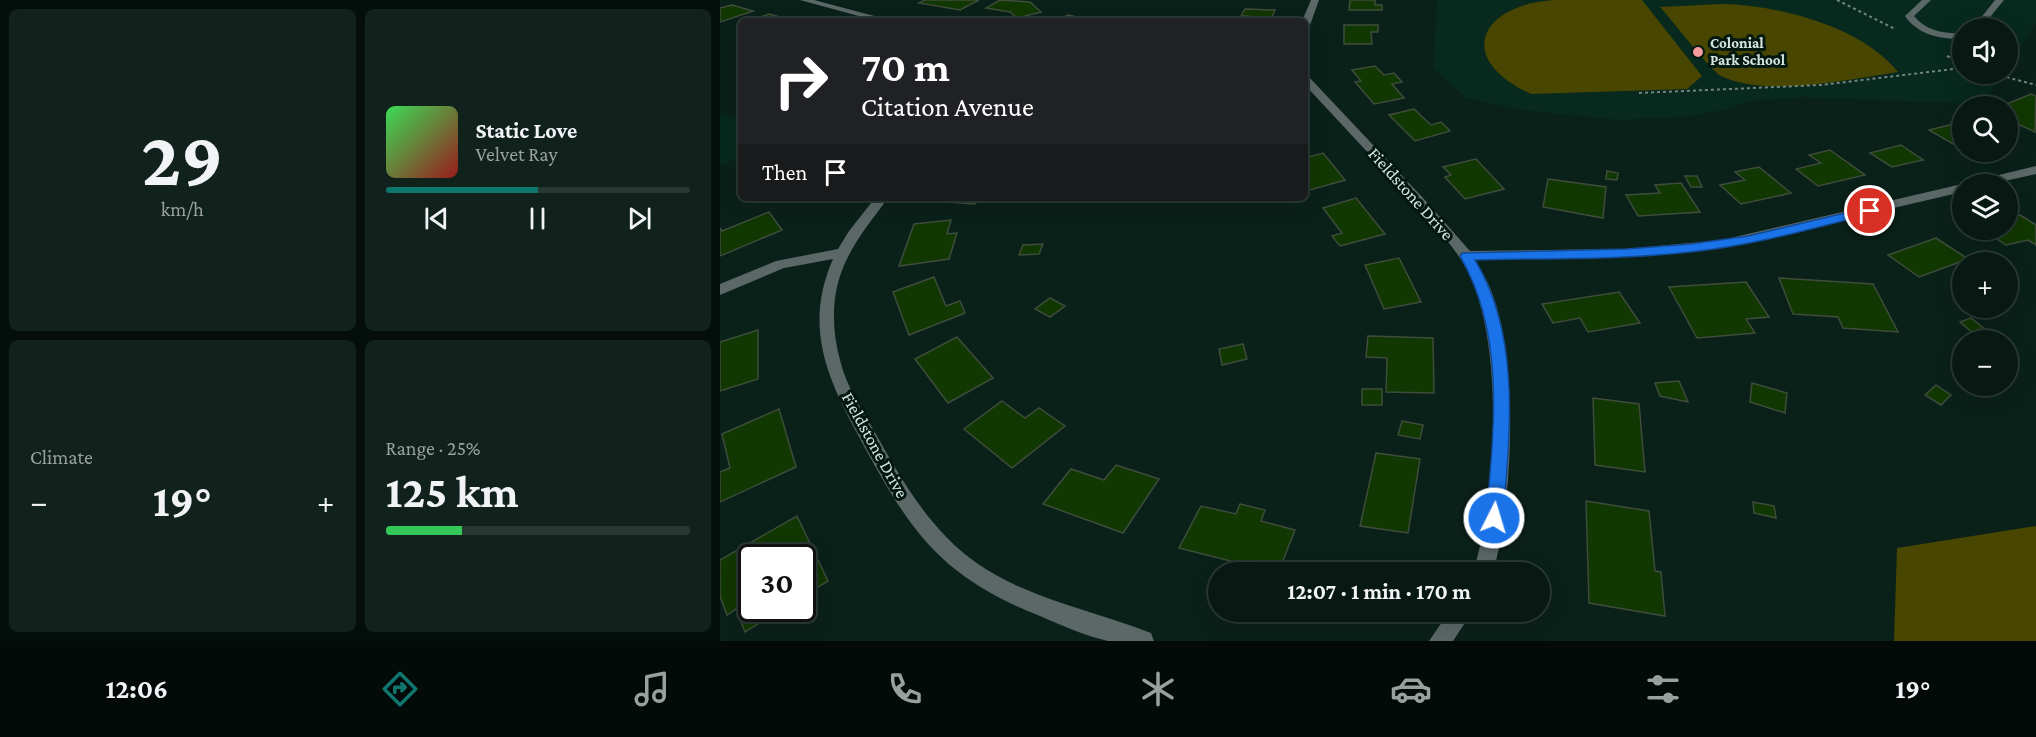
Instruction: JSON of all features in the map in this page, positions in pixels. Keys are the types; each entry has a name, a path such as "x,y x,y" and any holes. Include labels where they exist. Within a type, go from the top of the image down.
{"street":[{"path":"804,0 876,18"},
{"path":"1308,18 1315,0"},
{"path":"1927,0 1910,13 1909,16 1913,23 1930,32 1952,35"},
{"path":"1985,18 2000,0"},
{"name":"Fieldstone Drive","path":"1308,82 1419,201 1466,256 1480,279 1490,304 1501,371 1500,450 1492,542 1486,562"},
{"path":"2018,174 2036,170"},
{"path":"1466,256 1626,253 1712,246 1952,191"},
{"name":"Fieldstone Drive","path":"879,201 854,229 840,253 833,273 827,312 827,330 833,362 845,393 889,478 917,516 952,556 989,583 1098,627 1143,641"},
{"path":"720,290 781,264 840,253"},
{"path":"1440,641 1454,622"}],"path":[{"path":"1639,93 1821,85 1952,69"},
{"path":"2018,80 2036,85"}],"shaded area":[{"name":"Colonial Park School","path":"1437,0 2036,0 2036,23 2018,50 2018,18 1952,18 1952,84 1995,84 1987,96 1952,96 1952,103 1801,97 1752,101 1693,116 1619,120 1522,110 1466,98 1433,68"},
{"path":"1556,0 1642,0 1702,76 1687,89 1531,94 1507,80 1492,65 1485,50 1486,35 1494,22 1509,11 1530,4"},
{"path":"1745,5 1793,14 1842,31 1883,56 1898,72 1833,82 1784,86 1761,86 1721,76 1700,55 1660,7"},
{"path":"720,113 738,121 738,159 720,165"},
{"path":"2036,526 2036,641 1894,641 1897,548"}],"building":[{"path":"925,0 979,0 960,10 919,3"},
{"path":"1000,0 1030,2 1041,12 1017,18 1010,12 986,8"},
{"path":"1350,0 1375,0 1375,5 1382,5 1382,10 1349,10"},
{"path":"732,5 753,11 720,22 720,8"},
{"path":"1245,9 1275,10 1271,18 1241,16"},
{"path":"769,14 783,18 758,18"},
{"path":"1068,15 1082,18 1062,18"},
{"path":"1344,25 1378,25 1378,32 1371,32 1372,44 1344,44"},
{"path":"1375,66 1384,75 1394,73 1402,82 1392,84 1404,98 1374,104 1355,82 1361,81 1352,70"},
{"path":"2031,94 2036,96 2035,132 2018,124 2018,99"},
{"path":"1414,109 1431,125 1441,122 1450,131 1415,141 1389,115"},
{"path":"1952,124 1952,143 1929,130"},
{"path":"1901,145 1923,160 1892,167 1870,153"},
{"path":"1830,150 1865,175 1818,186 1796,169 1821,163 1809,155"},
{"path":"1323,153 1345,180 1310,190 1308,187 1308,157"},
{"path":"1476,159 1504,189 1465,199 1445,177 1451,175 1443,167"},
{"path":"1759,167 1791,193 1741,204 1720,185 1745,180 1735,172"},
{"path":"1607,171 1618,173 1617,180 1606,179"},
{"path":"1685,176 1697,176 1702,187 1691,187"},
{"path":"1548,179 1606,187 1603,218 1543,207"},
{"path":"1681,183 1700,212 1638,216 1626,195 1660,193 1655,185"},
{"path":"1356,198 1385,234 1340,246 1332,236 1342,233 1323,208"},
{"path":"933,201 977,201 975,204"},
{"path":"769,212 782,230 720,256 720,228 722,231"},
{"path":"2018,215 2036,225 2036,245 2028,240 2006,245 1999,240 2018,240"},
{"path":"951,220 947,234 957,233 949,259 899,266 914,224"},
{"path":"1936,238 1957,252 1952,252 1952,265 1919,277 1888,255"},
{"path":"1043,244 1039,254 1019,255 1023,245"},
{"path":"1399,258 1421,302 1384,309 1365,265"},
{"path":"934,277 946,306 960,301 965,313 909,335 893,292"},
{"path":"1779,278 1873,284 1898,332 1843,328 1838,317 1793,314"},
{"path":"1746,282 1769,317 1746,319 1755,333 1697,338 1669,287"},
{"path":"1619,292 1640,323 1588,332 1580,318 1553,323 1542,304"},
{"path":"1050,298 1065,306 1050,317 1035,309"},
{"path":"1971,318 1986,330 1969,330 1960,322"},
{"path":"758,330 758,379 720,391 720,342"},
{"path":"1368,336 1433,338 1434,393 1386,392 1387,358 1366,357"},
{"path":"957,337 993,378 948,403 915,359"},
{"path":"1243,344 1247,359 1222,365 1219,349"},
{"path":"1679,381 1688,402 1660,396 1655,383"},
{"path":"1752,383 1787,393 1785,413 1750,402"},
{"path":"1936,385 1951,395 1941,405 1925,395"},
{"path":"1362,389 1382,389 1382,405 1362,405"},
{"path":"1593,398 1639,404 1645,472 1595,465"},
{"path":"1002,401 1025,418 1039,408 1065,426 1012,468 964,429"},
{"path":"779,409 796,467 720,502 720,472 730,468 722,434"},
{"path":"1402,421 1423,425 1420,439 1398,435"},
{"path":"1376,453 1420,459 1408,533 1360,526"},
{"path":"1116,465 1159,479 1123,533 1043,504 1071,469 1104,480"},
{"path":"1586,501 1649,511 1655,571 1661,572 1665,616 1589,603"},
{"path":"1753,502 1774,506 1776,518 1754,513"},
{"path":"1240,504 1265,510 1261,521 1295,530 1282,562 1234,562 1179,548 1201,506 1236,514"},
{"path":"797,516 810,544 748,544"},
{"path":"738,550 738,614 736,609 727,615 720,596 720,560"},
{"path":"816,556 828,581 816,588"},
{"path":"741,622 761,622 745,632"}],"place":[{"name":"Colonial Park School","path":"1698,52"}],"route":[{"path":"1494,518 1500,450 1501,371 1490,304 1480,279 1466,256 1626,253 1691,248 1748,240 1870,211"}]}
